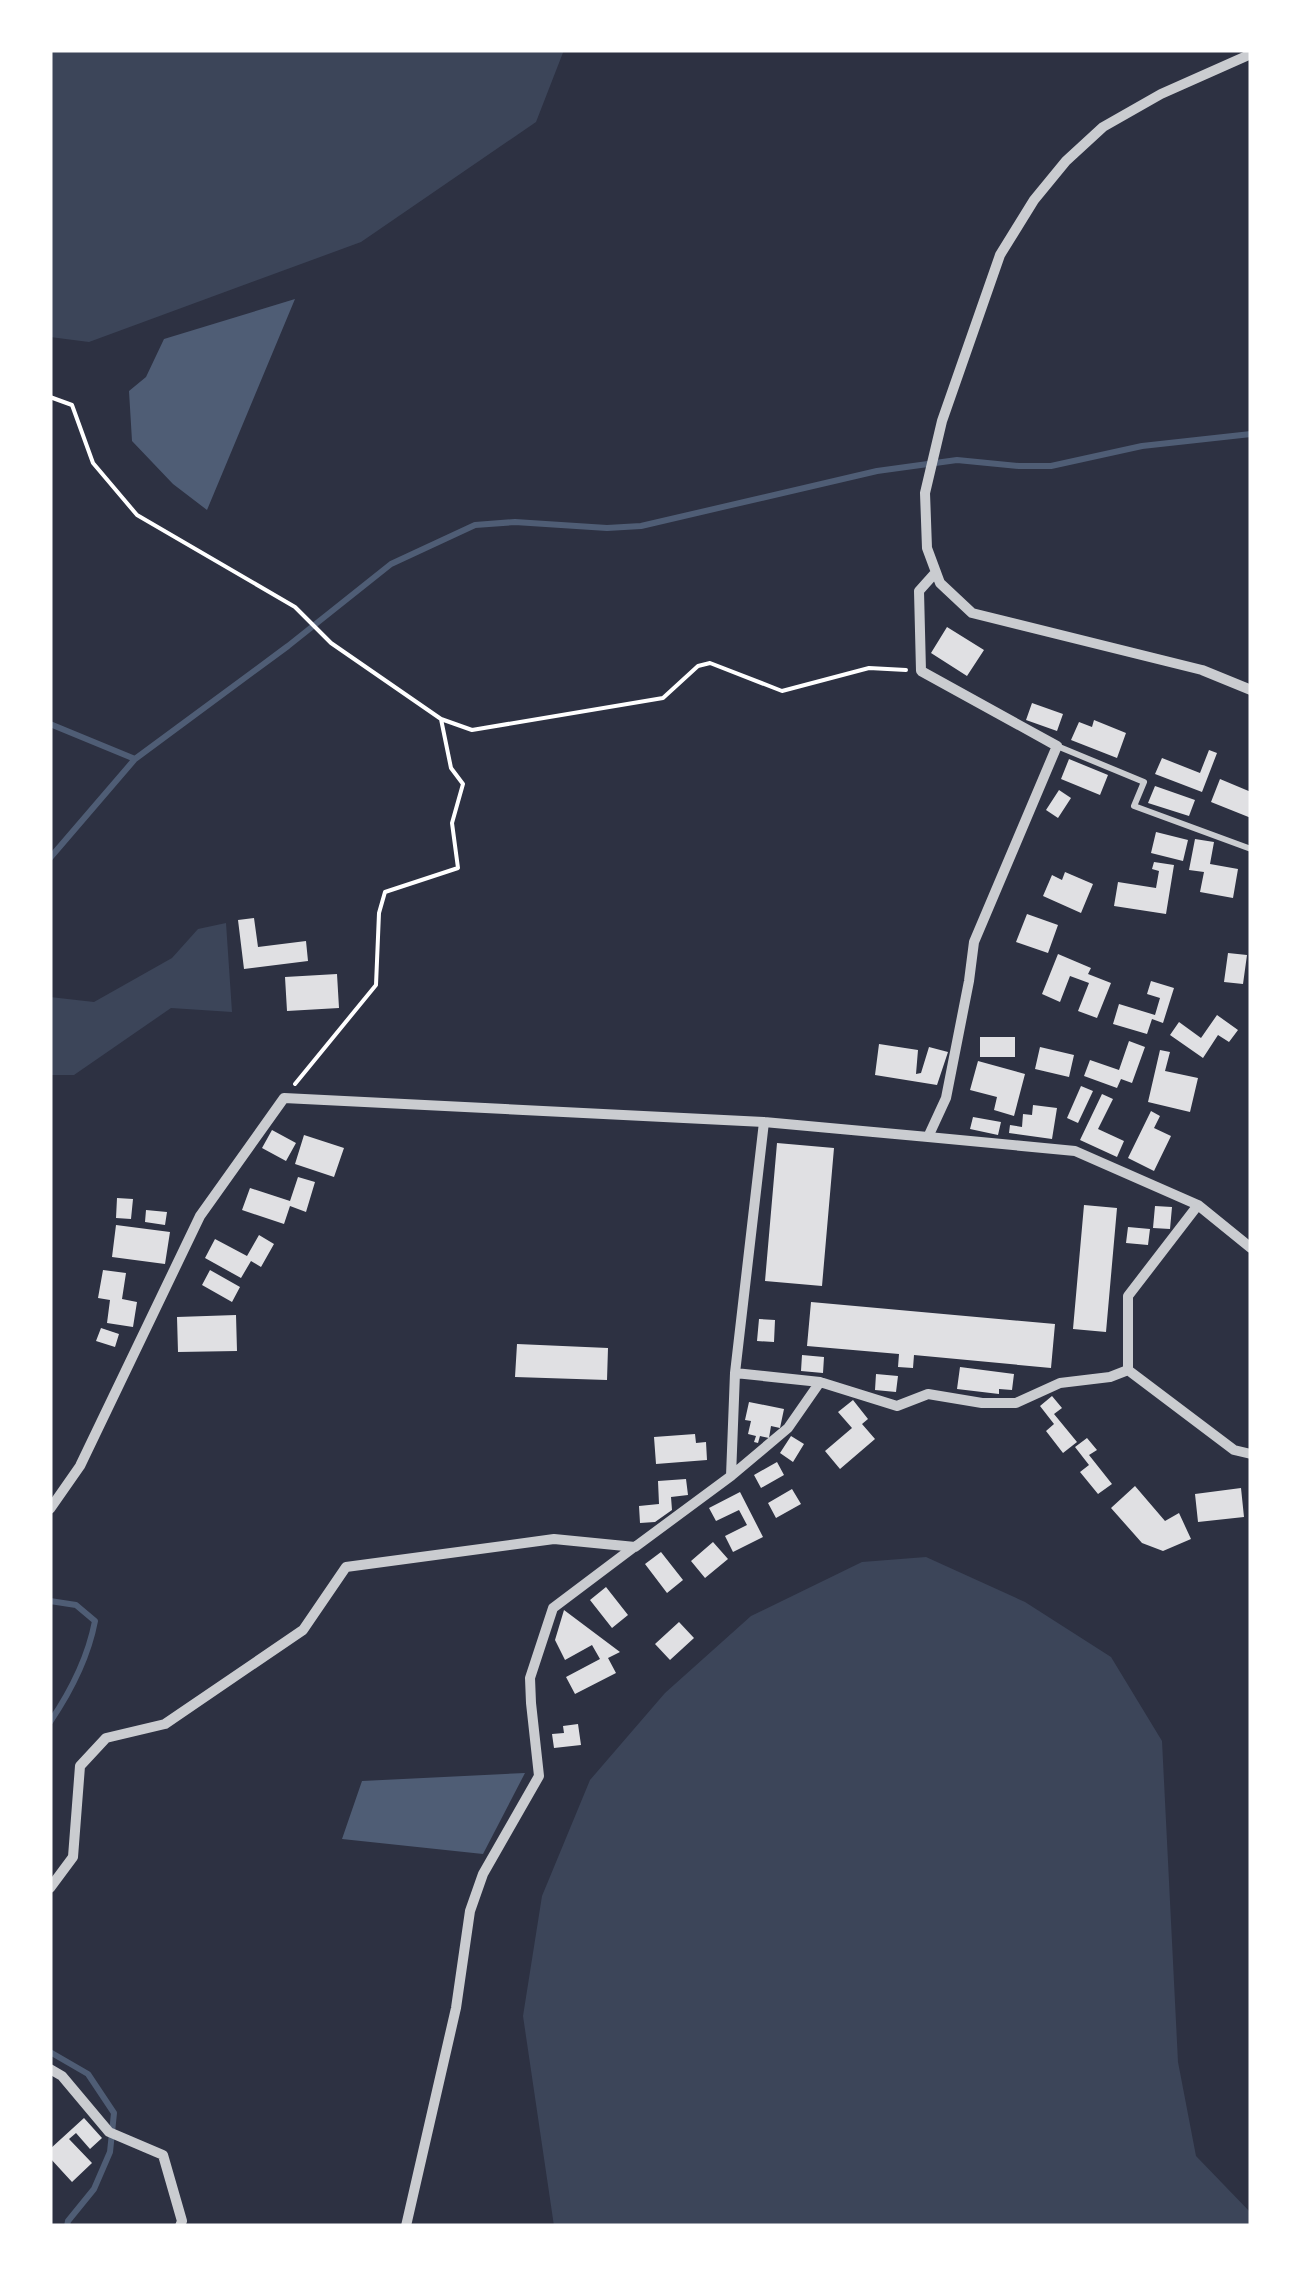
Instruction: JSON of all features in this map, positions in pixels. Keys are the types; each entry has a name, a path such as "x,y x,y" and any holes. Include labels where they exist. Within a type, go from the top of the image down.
{"street":[{"path":"1251,54 1103,126 1066,161 1034,200 1000,255 942,421 926,493 927,548 940,583 972,612 1202,670 1251,690"},
{"path":"928,1137 946,1098 974,942 1058,746 921,671 919,591 936,572"},
{"path":"50,1509 80,1466 200,1216 284,1098 764,1122 1075,1151 1198,1205 1251,1248"},
{"path":"732,1476 735,1373 764,1122"},
{"path":"1128,1370 1128,1296 1198,1205"},
{"path":"735,1373 820,1382 897,1406 928,1394 982,1403 1016,1403 1060,1383 1110,1377 1128,1370"},
{"path":"1128,1370 1234,1450 1251,1454"},
{"path":"406,2226 456,2008 470,1911 483,1874 539,1776 530,1678 553,1608 732,1476 788,1428 820,1382"},
{"path":"50,1888 73,1857 80,1766 106,1738 165,1724 303,1630 346,1567 554,1539 635,1547"},
{"path":"50,2069 62,2076 109,2132 163,2155 182,2220 180,2226"}],"lane":[{"path":"1058,746 1144,782 1134,806 1251,849"}],"path":[{"path":"50,397 72,405 93,463 137,515 295,606 330,643 441,720 472,730 663,698 698,666 710,663 782,690 869,668 921,671"},
{"path":"284,1098 376,985 379,913 384,892 458,868 452,823 463,784 451,768 441,720"}],"shaded area":[{"path":"50,50 564,50 536,122 361,242 89,342 50,337"},
{"path":"295,299 207,510 173,484 132,441 129,391 146,377 164,339"},
{"path":"226,923 232,1012 171,1008 74,1075 50,1075 50,997 94,1002 172,958 198,929"},
{"path":"926,1557 1025,1602 1111,1657 1162,1741 1178,2062 1196,2156 1251,2213 1251,2226 554,2226 523,2016 542,1896 590,1780 665,1693 751,1616 862,1562"},
{"path":"525,1773 483,1854 342,1839 362,1781"}],"building":[{"path":"947,627 984,650 967,676 931,653"},
{"path":"1032,703 1063,714 1057,731 1026,720"},
{"path":"1094,720 1126,733 1117,758 1071,740 1079,722 1092,727"},
{"path":"1209,750 1217,753 1202,792 1155,774 1162,758 1200,773"},
{"path":"1069,759 1108,775 1100,795 1061,779"},
{"path":"1220,779 1251,792 1251,818 1211,802"},
{"path":"1155,786 1195,800 1189,816 1148,803"},
{"path":"1059,790 1071,798 1058,818 1046,810"},
{"path":"1156,832 1188,840 1183,861 1151,853"},
{"path":"1195,839 1214,842 1210,864 1238,869 1233,898 1200,892 1204,872 1189,870"},
{"path":"1154,862 1174,865 1166,914 1114,906 1118,882 1156,888 1159,871 1152,869"},
{"path":"1065,872 1093,884 1081,913 1043,896 1052,875 1062,880"},
{"path":"1027,914 1058,925 1048,953 1016,942"},
{"path":"254,918 258,947 306,941 308,961 244,969 238,920"},
{"path":"1228,953 1247,955 1243,984 1224,982"},
{"path":"1058,954 1091,968 1088,974 1111,983 1097,1018 1078,1011 1089,983 1070,976 1060,1002 1042,994"},
{"path":"337,974 339,1008 287,1011 285,977"},
{"path":"1151,981 1174,988 1163,1023 1152,1019 1147,1034 1113,1024 1119,1004 1155,1015 1160,998 1147,994"},
{"path":"1217,1015 1238,1030 1229,1042 1218,1035 1203,1058 1170,1035 1179,1022 1201,1038"},
{"path":"980,1037 1015,1037 1015,1057 980,1057"},
{"path":"1129,1041 1145,1047 1132,1083 1121,1079 1117,1088 1084,1076 1090,1060 1119,1070"},
{"path":"879,1044 918,1050 916,1074 921,1073 929,1047 948,1052 937,1085 875,1075"},
{"path":"1040,1047 1074,1055 1069,1077 1035,1069"},
{"path":"1160,1050 1170,1052 1165,1071 1198,1078 1190,1112 1148,1102"},
{"path":"978,1061 1025,1074 1014,1116 994,1110 997,1097 970,1090"},
{"path":"1081,1086 1093,1091 1078,1123 1067,1118"},
{"path":"1102,1094 1113,1099 1098,1129 1124,1141 1117,1157 1080,1140"},
{"path":"1033,1105 1057,1108 1052,1139 1009,1133 1010,1125 1022,1127 1023,1114 1032,1115"},
{"path":"1151,1111 1160,1116 1154,1128 1171,1136 1154,1171 1128,1158"},
{"path":"973,1117 1001,1122 998,1135 970,1129"},
{"path":"272,1130 296,1143 286,1161 262,1148"},
{"path":"304,1135 344,1148 334,1177 295,1164"},
{"path":"777,1143 834,1148 822,1286 765,1281"},
{"path":"298,1177 315,1182 306,1212 290,1206 284,1224 242,1210 250,1188 290,1201"},
{"path":"117,1198 133,1199 131,1219 116,1218"},
{"path":"1084,1205 1117,1208 1106,1332 1073,1329"},
{"path":"1155,1206 1172,1207 1170,1229 1153,1228"},
{"path":"146,1210 167,1212 165,1225 145,1222"},
{"path":"116,1225 170,1232 165,1264 112,1257"},
{"path":"1128,1227 1150,1229 1148,1245 1126,1243"},
{"path":"259,1235 274,1244 261,1267 251,1261 241,1278 205,1258 215,1239 247,1256"},
{"path":"103,1270 126,1273 122,1299 137,1302 133,1327 107,1323 110,1300 98,1298"},
{"path":"210,1270 240,1287 232,1302 202,1285"},
{"path":"811,1302 1055,1324 1051,1368 914,1355 913,1368 898,1367 899,1354 807,1346"},
{"path":"236,1315 237,1351 178,1352 177,1317"},
{"path":"759,1319 775,1320 774,1342 757,1341"},
{"path":"101,1328 119,1334 115,1347 96,1341"},
{"path":"517,1344 608,1348 607,1380 515,1377"},
{"path":"802,1355 824,1357 823,1373 801,1371"},
{"path":"960,1367 1014,1374 1012,1390 999,1389 999,1394 957,1389"},
{"path":"876,1374 898,1376 896,1392 875,1390"},
{"path":"1052,1396 1062,1408 1054,1414 1077,1442 1063,1453 1046,1431 1054,1424 1040,1406"},
{"path":"853,1400 868,1419 862,1424 875,1439 840,1469 825,1451 852,1428 838,1412"},
{"path":"749,1402 784,1409 780,1428 771,1426 769,1438 760,1436 758,1443 754,1442 756,1436 748,1434 751,1421 745,1420"},
{"path":"695,1434 696,1443 706,1442 707,1460 656,1464 654,1437"},
{"path":"791,1436 804,1444 793,1462 780,1453"},
{"path":"1087,1438 1097,1450 1089,1455 1112,1484 1098,1494 1080,1472 1089,1465 1075,1447"},
{"path":"777,1462 784,1475 761,1488 754,1475"},
{"path":"686,1479 688,1495 671,1497 672,1510 655,1522 640,1523 639,1506 659,1504 658,1481"},
{"path":"1135,1486 1165,1521 1179,1513 1191,1539 1163,1551 1142,1543 1111,1508"},
{"path":"1241,1488 1244,1517 1198,1522 1195,1494"},
{"path":"792,1489 801,1504 776,1518 768,1503"},
{"path":"740,1492 763,1537 733,1552 725,1536 747,1525 739,1510 716,1521 709,1508"},
{"path":"713,1542 728,1559 705,1578 691,1561"},
{"path":"661,1552 683,1580 667,1593 645,1564"},
{"path":"606,1587 628,1615 612,1628 590,1600"},
{"path":"564,1610 620,1652 608,1658 616,1673 575,1694 566,1677 600,1659 592,1645 565,1660 555,1640"},
{"path":"679,1622 694,1638 670,1660 655,1644"},
{"path":"578,1724 581,1745 554,1748 552,1734 564,1733 563,1726"},
{"path":"84,2118 102,2138 90,2149 76,2133 69,2139 92,2163 72,2182 50,2158 50,2149"}],"waterway":[{"path":"50,858 135,759 391,564 475,525 515,522 607,528 641,526 877,471 957,460 1051,466 1142,446 1251,434"},
{"path":"50,724 135,759"},
{"path":"50,1601 76,1605 95,1621 78,1674 50,1722"},
{"path":"50,2052 88,2074 114,2113 110,2152 94,2189 67,2226"}]}
